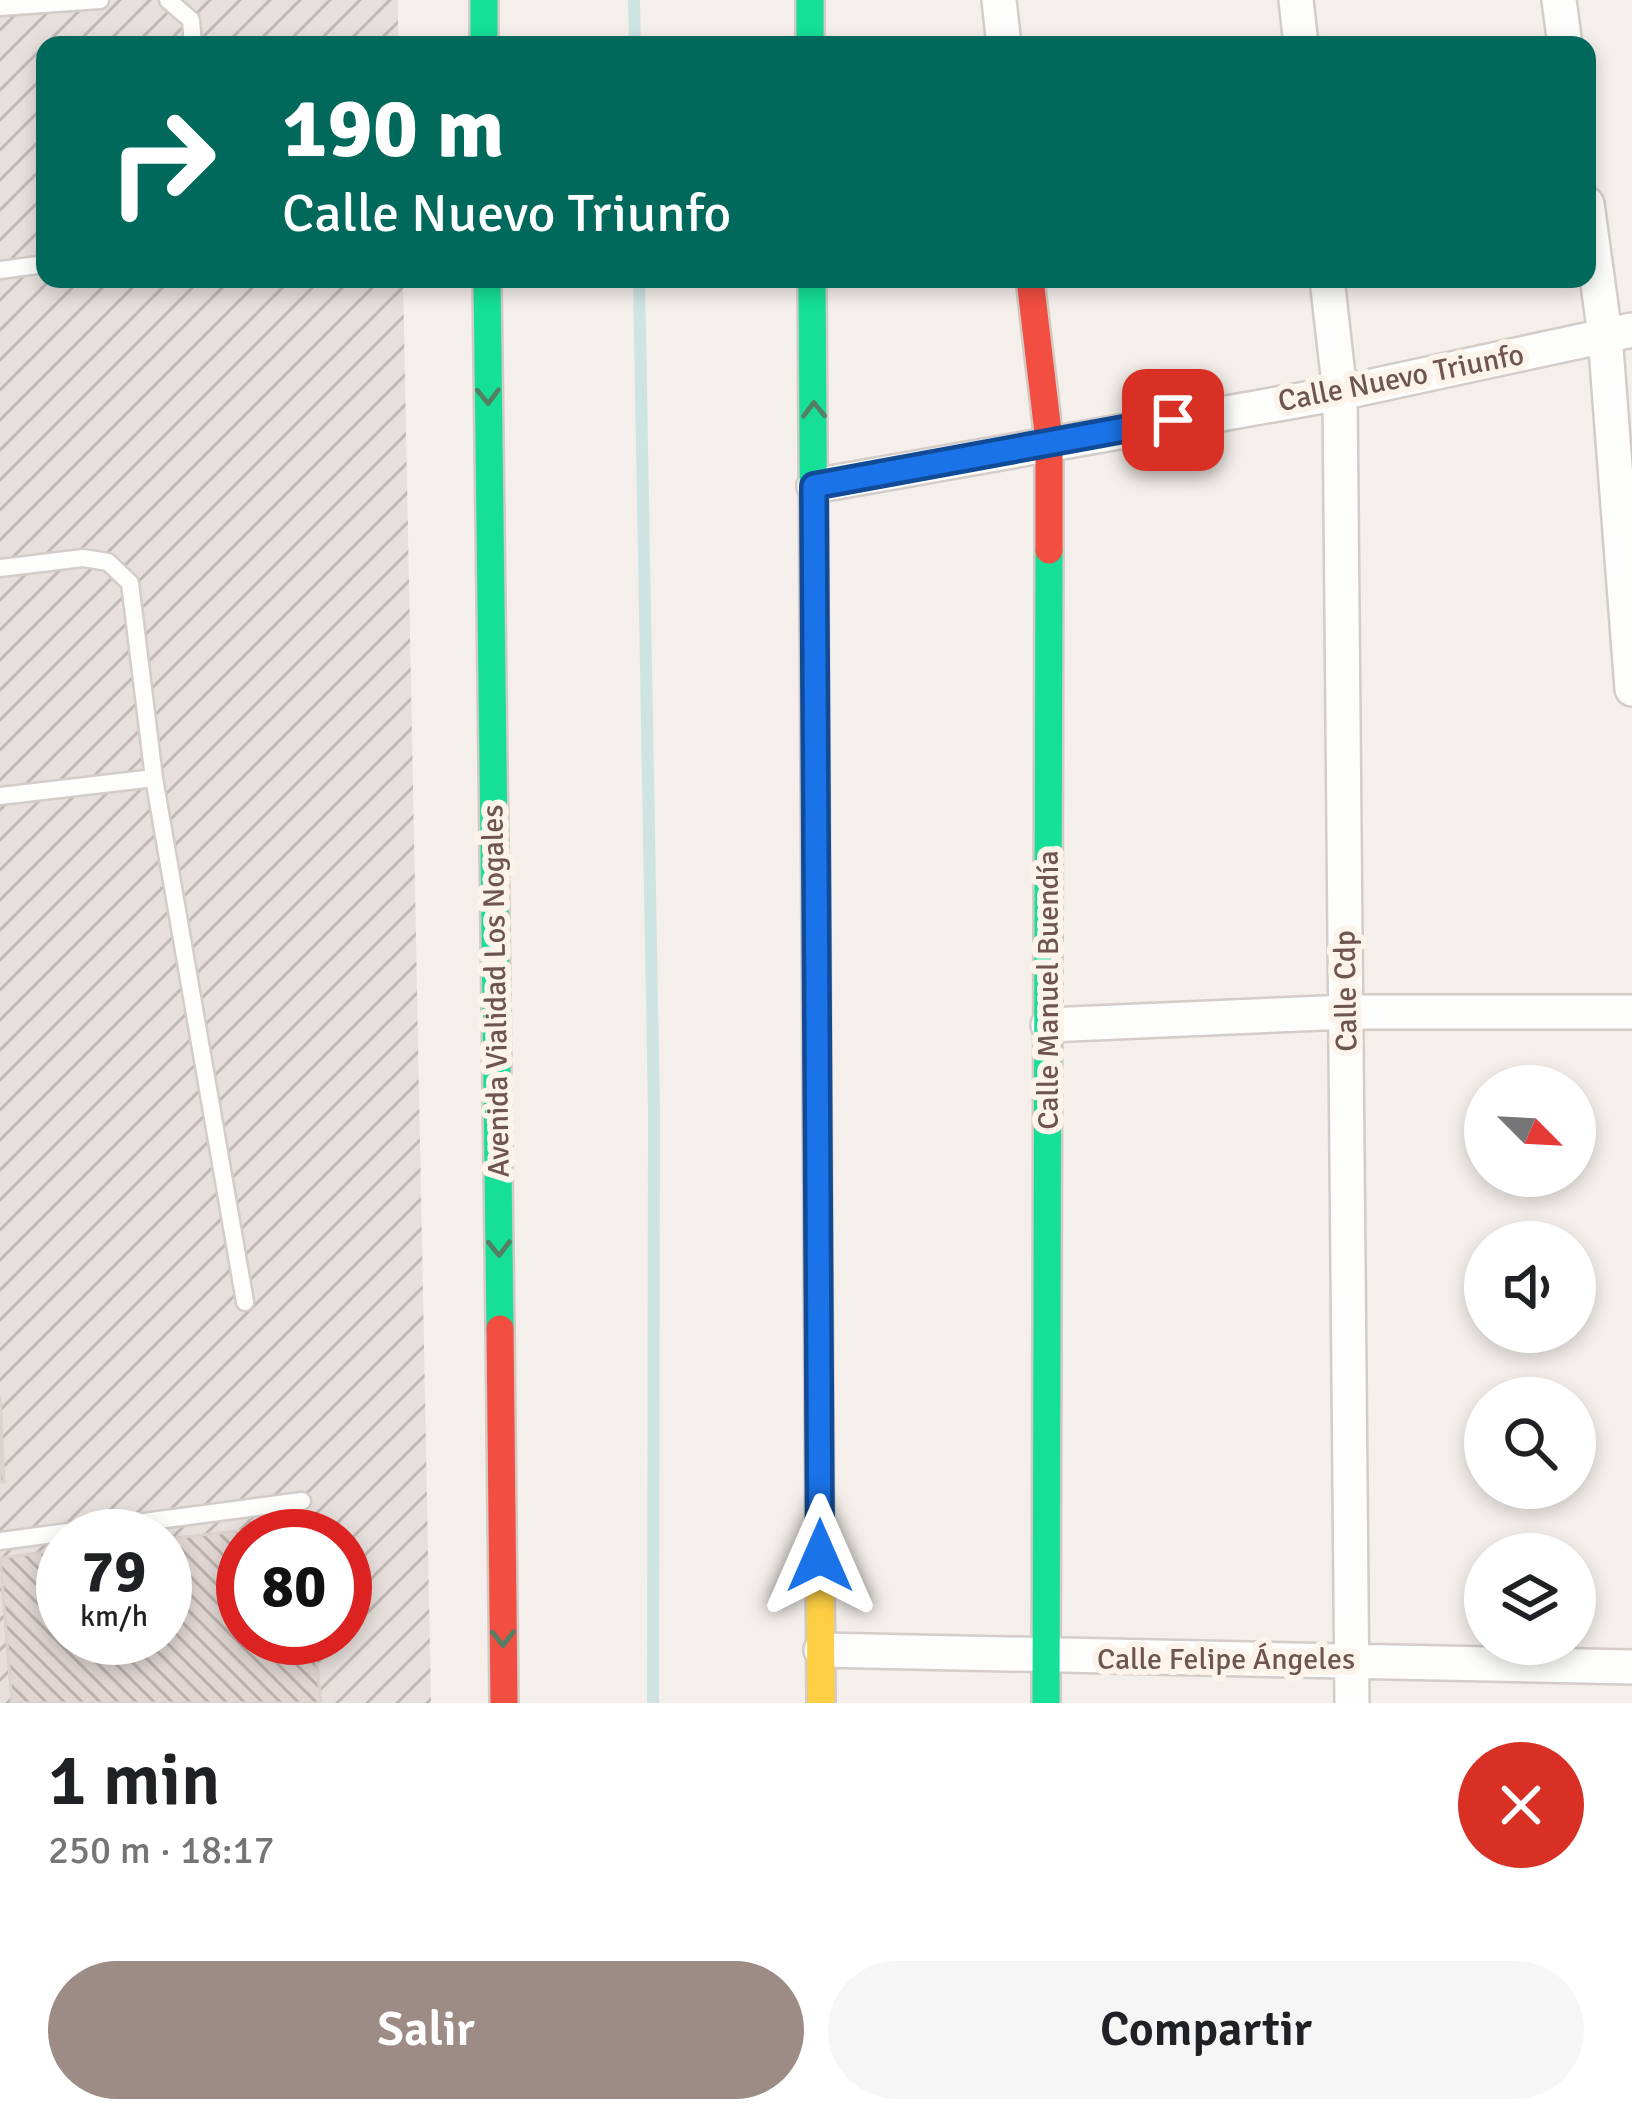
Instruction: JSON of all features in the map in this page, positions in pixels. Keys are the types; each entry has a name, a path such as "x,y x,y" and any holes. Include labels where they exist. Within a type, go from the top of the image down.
{"main road":[{"path":"484,0 484,36"},
{"path":"810,0 810,36"},
{"name":"Avenida Vialidad Los Nogales","path":"487,288 504,1703"},
{"path":"812,288 821,1703"},
{"name":"Calle Manuel Buendía","path":"1031,288 1048,441 1046,1703"}],"street":[{"path":"999,0 1003,36"},
{"path":"1296,0 1300,36"},
{"path":"1559,0 1564,36"},
{"path":"1596,241 1618,332 1632,689"},
{"name":"Calle Cdp","path":"1328,288 1340,393 1352,1703"},
{"name":"Calle Nuevo Triunfo","path":"814,486 1340,393 1618,332"},
{"path":"1048,1025 1347,1012 1632,1012"},
{"name":"Calle Felipe Ángeles","path":"821,1650 1632,1666"}],"lane":[{"path":"0,7 100,0"},
{"path":"168,0 191,20 193,36"},
{"path":"0,270 36,265"},
{"path":"0,568 83,558 108,562 130,583 154,778 245,1302"},
{"path":"0,796 154,778"},
{"path":"0,1541 302,1502"}],"shaded area":[{"path":"0,0 398,0 398,36 36,36 36,288 403,288 431,1703 0,1703"}],"building":[{"path":"0,1396 4,1482 0,1482"},
{"path":"216,1533 216,1665 317,1665 321,1703 12,1703 0,1558 36,1553 36,1665 192,1665 192,1536"}],"waterway":[{"path":"634,0 635,36"},
{"path":"639,288 654,1112 653,1703"}],"traffic: fast":[{"path":"484,0 484,36"},
{"path":"810,0 810,36"},
{"path":"487,288 500,1329"},
{"path":"812,288 819,1417"},
{"path":"1046,1703 1049,550"}],"traffic: slow":[{"path":"819,1417 821,1703"}],"traffic: jam":[{"path":"1031,288 1049,441 1049,550"},
{"path":"500,1329 504,1703"}],"route":[{"path":"820,1556 814,486 1173,420"}]}
